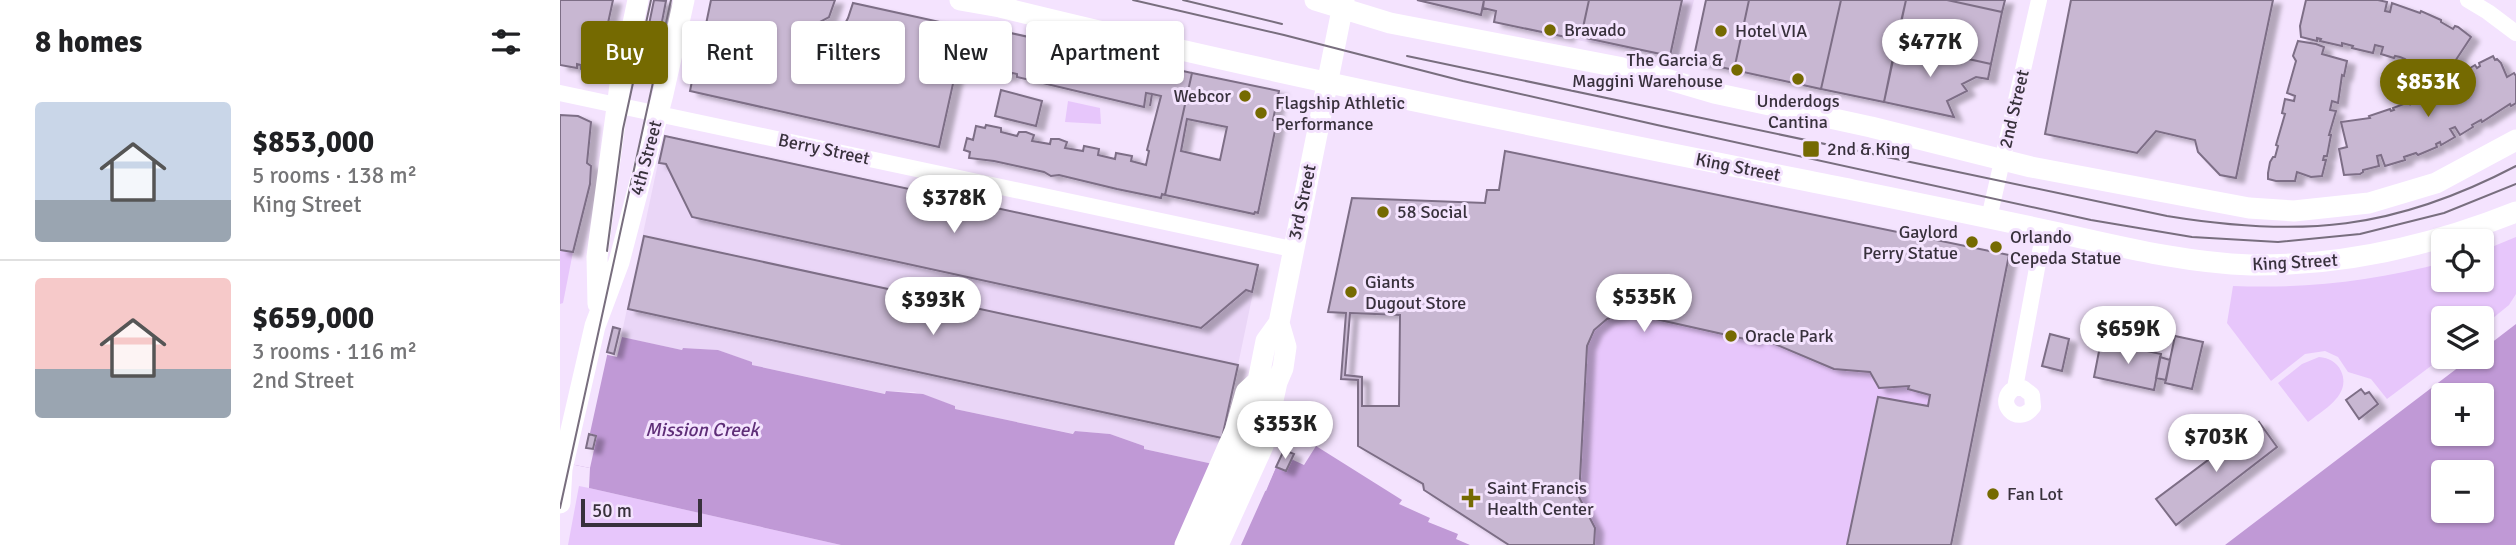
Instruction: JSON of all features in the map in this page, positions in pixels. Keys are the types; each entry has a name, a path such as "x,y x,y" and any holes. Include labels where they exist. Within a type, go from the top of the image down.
{"main road":[{"name":"4th Street","path":"597,320 597,257 618,106 638,0"},
{"name":"4th Street","path":"560,503 562,468 597,320 619,262 658,114 684,0"},
{"name":"King Street","path":"960,0 1000,7 1326,84 1989,218 2149,253 2197,260 2252,265 2302,264 2382,254 2422,245 2516,212"},
{"path":"1315,0 1344,4 1390,23 1639,71 1714,93 1871,127 2002,160 2249,208 2294,212 2370,203 2436,183 2516,140"},
{"name":"3rd Street","path":"1218,545 1232,479 1235,431 1246,392 1258,381 1266,341 1279,323 1344,4"},
{"name":"3rd Street","path":"1185,545 1232,479 1263,446 1286,348 1279,323"},
{"name":"3rd Street","path":"1202,545 1232,479"}],"street":[{"name":"2nd Street","path":"1989,218 2039,0"},
{"path":"2468,0 2516,33"},
{"name":"Berry Street","path":"560,93 1293,249"},
{"path":"2015,388 2044,230"}],"shaded area":[{"path":"1585,0 1694,0 1678,58 1576,40"},
{"path":"1068,101 1100,108 1101,124 1065,122"},
{"path":"664,135 1259,264 1223,437 1213,464 1144,449 1144,446 1110,434 1075,431 1074,434 955,409 955,406 914,392 887,391 886,394 751,365 751,362 718,350 682,350 621,337"},
{"name":"Oracle Park","path":"1505,151 2009,255 1987,374 1965,369 1912,545 1537,545 1528,188 1500,184"},
{"path":"2516,237 2516,294 2509,305 2494,317 2494,306 2431,306 2431,366 2387,399 2371,379 2348,372 2338,357 2325,351 2305,354 2271,381 2227,323 2233,286 2339,282 2391,275 2431,266 2431,292 2494,292 2494,246"},
{"path":"560,250 573,252 563,303 560,304"},
{"path":"2319,357 2329,359 2337,365 2341,371 2343,387 2328,407 2308,422 2278,383 2302,364"},
{"path":"579,486 589,488 841,545 568,545"}],"water":[{"path":"2516,324 2516,545 2225,545 2431,388 2431,446 2494,446 2494,383 2438,383 2456,369 2494,369 2494,341"},
{"name":"Mission Creek","path":"622,337 682,350 718,350 752,362 752,365 885,394 886,391 923,394 955,406 955,409 1073,434 1075,431 1110,434 1144,446 1144,449 1213,464 1212,467 1266,491 1276,467 1291,459 1304,465 1316,446 1402,500 1399,504 1430,518 1428,522 1458,534 1456,539 1470,545 841,545 589,488 590,468 560,462 560,344 617,357"}],"pier":[{"path":"560,340 608,351 590,433 597,436 590,468 560,462"},
{"path":"1293,456 1286,471 1276,467 1241,545 1176,545 1223,468 1265,486 1274,464 1284,466"}],"building":[{"path":"560,0 613,0 608,21 581,21 581,65 577,64 577,68 560,65"},
{"path":"654,0 666,1 662,21 650,21"},
{"path":"711,0 835,0 829,17 822,21 791,21 791,84 905,84 905,21 846,21 853,3 935,21 919,21 919,84 953,84 939,147 690,91 691,84 777,84 777,21 707,21"},
{"path":"1417,0 1484,0 1481,15"},
{"path":"1484,0 1589,0 1582,32 1568,29 1566,37 1494,22 1496,11 1483,8"},
{"path":"1589,0 1682,0 1670,56 1581,37"},
{"name":"Hotel VIA","path":"1706,0 1749,0 1734,70 1693,61"},
{"path":"1749,0 1841,0 1821,89 1734,70"},
{"path":"1841,0 1906,0 1884,102 1821,89"},
{"path":"1906,0 1947,0 2002,12 1991,64 1896,43"},
{"path":"1947,0 2005,0 2002,12"},
{"path":"2071,0 2273,0 2236,178 2220,175 2198,152 2195,140 2156,131 2137,153 2045,134"},
{"path":"2306,0 2378,0 2387,2 2385,11 2390,12 2392,3 2420,13 2421,11 2453,29 2458,27 2471,37 2442,81 2428,73 2430,71 2425,68 2424,70 2404,62 2405,59 2381,54 2383,47 2375,45 2373,53 2342,43 2342,46 2317,38 2317,41 2301,37 2300,26"},
{"path":"1012,33 1026,36 1026,79 1017,77 1017,74 1012,73"},
{"path":"2298,41 2324,47 2322,54 2347,61 2338,103 2332,101 2330,110 2336,111 2329,135 2327,156 2324,156 2323,160 2326,160 2322,176 2311,177 2297,172 2295,181 2276,181 2268,179 2268,173 2278,146 2276,145 2285,114 2282,113 2285,99 2294,101 2295,96 2287,93 2296,61 2293,56"},
{"path":"1896,43 1991,64 1988,79 1976,77 1962,84 1967,91 1947,101 1954,117 1884,102"},
{"path":"2493,56 2501,63 2507,77 2514,73 2516,76 2516,103 2472,125 2473,127 2460,135 2455,127 2450,129 2455,137 2418,155 2416,153 2404,157 2405,160 2385,166 2381,155 2377,156 2379,166 2363,170 2360,174 2344,175 2339,149 2347,147 2341,122 2370,118 2369,116 2394,110 2393,108 2409,104 2408,102 2428,93 2433,98 2439,95 2435,88 2458,78 2457,76 2475,65 2477,68 2479,63"},
{"path":"1184,71 1192,73 1165,195 1162,194 1161,198 1059,175 1051,176 994,161 969,158 970,152 964,150 967,138 973,140 976,126 985,128 986,125 1001,128 1001,132 1017,136 1019,132 1026,132 1034,135 1032,141 1050,144 1051,139 1059,139 1067,142 1065,148 1083,151 1084,146 1099,149 1098,155 1115,159 1116,153 1132,156 1131,161 1146,165 1147,150 1161,96 1146,93 1144,107 1047,84 1184,84"},
{"path":"1192,73 1279,91 1273,120 1277,121 1258,213 1165,195","holes":["1187,119 1227,127 1220,160 1181,151"]},
{"path":"1001,90 1042,101 1036,126 995,116"},
{"path":"560,115 578,116 591,122 587,163 591,166 590,184 573,252 560,250"},
{"path":"665,136 1258,265 1252,292 1246,290 1201,328 692,217 666,164 659,163"},
{"name":"Oracle Park","path":"1505,151 2009,255 1951,545 1847,545 1878,397 1928,406 1930,395 1908,389 1909,386 1879,388 1870,372 1834,369 1756,336 1754,341 1642,316 1626,314 1607,319 1594,330 1587,346 1579,497 1595,528 1594,545 1509,545 1424,490 1423,484 1358,446 1358,380 1341,379 1346,313 1328,312 1352,198 1485,203 1487,190 1499,190","holes":["1350,313 1400,315 1399,406 1362,406 1362,377 1345,375"]},
{"path":"644,236 1238,365 1222,438 628,309"},
{"path":"613,327 620,329 614,354 607,352"},
{"path":"2050,334 2069,339 2062,371 2042,366"},
{"path":"2175,336 2203,342 2192,389 2165,383"},
{"path":"2101,341 2161,354 2154,390 2094,377"},
{"path":"2160,357 2170,360 2166,380 2156,378"},
{"path":"2361,389 2365,394 2369,392 2378,404 2359,419 2346,400"},
{"path":"2259,422 2277,447 2176,525 2156,499"},
{"path":"589,434 596,436 593,449 586,448"},
{"path":"1284,450 1294,454 1286,471 1276,467"}],"tram line":[{"path":"607,251 623,129 651,0"},
{"path":"560,508 671,0"},
{"path":"1133,0 1463,81 1657,125 2091,220 2192,237 2278,242 2360,234 2444,213 2516,184"},
{"path":"1183,0 1282,24"},
{"path":"1407,56 2167,216 2215,223 2304,227 2387,216 2429,204 2516,166"}],"place":[{"name":"Bravado","path":"1550,30"},
{"name":"Hotel VIA","path":"1721,31"},
{"name":"The Garcia & Maggini Warehouse","path":"1737,70"},
{"name":"Underdogs Cantina","path":"1798,79"},
{"name":"Webcor","path":"1245,96"},
{"name":"Flagship Athletic Performance","path":"1261,113"},
{"name":"2nd & King","path":"1811,149"},
{"name":"58 Social","path":"1383,212"},
{"name":"Gaylord Perry Statue","path":"1972,242"},
{"name":"Orlando Cepeda Statue","path":"1996,247"},
{"name":"Giants Dugout Store","path":"1351,292"},
{"name":"Oracle Park","path":"1731,336"},
{"name":"Fan Lot","path":"1993,494"},
{"name":"Saint Francis Health Center","path":"1471,498"}]}
